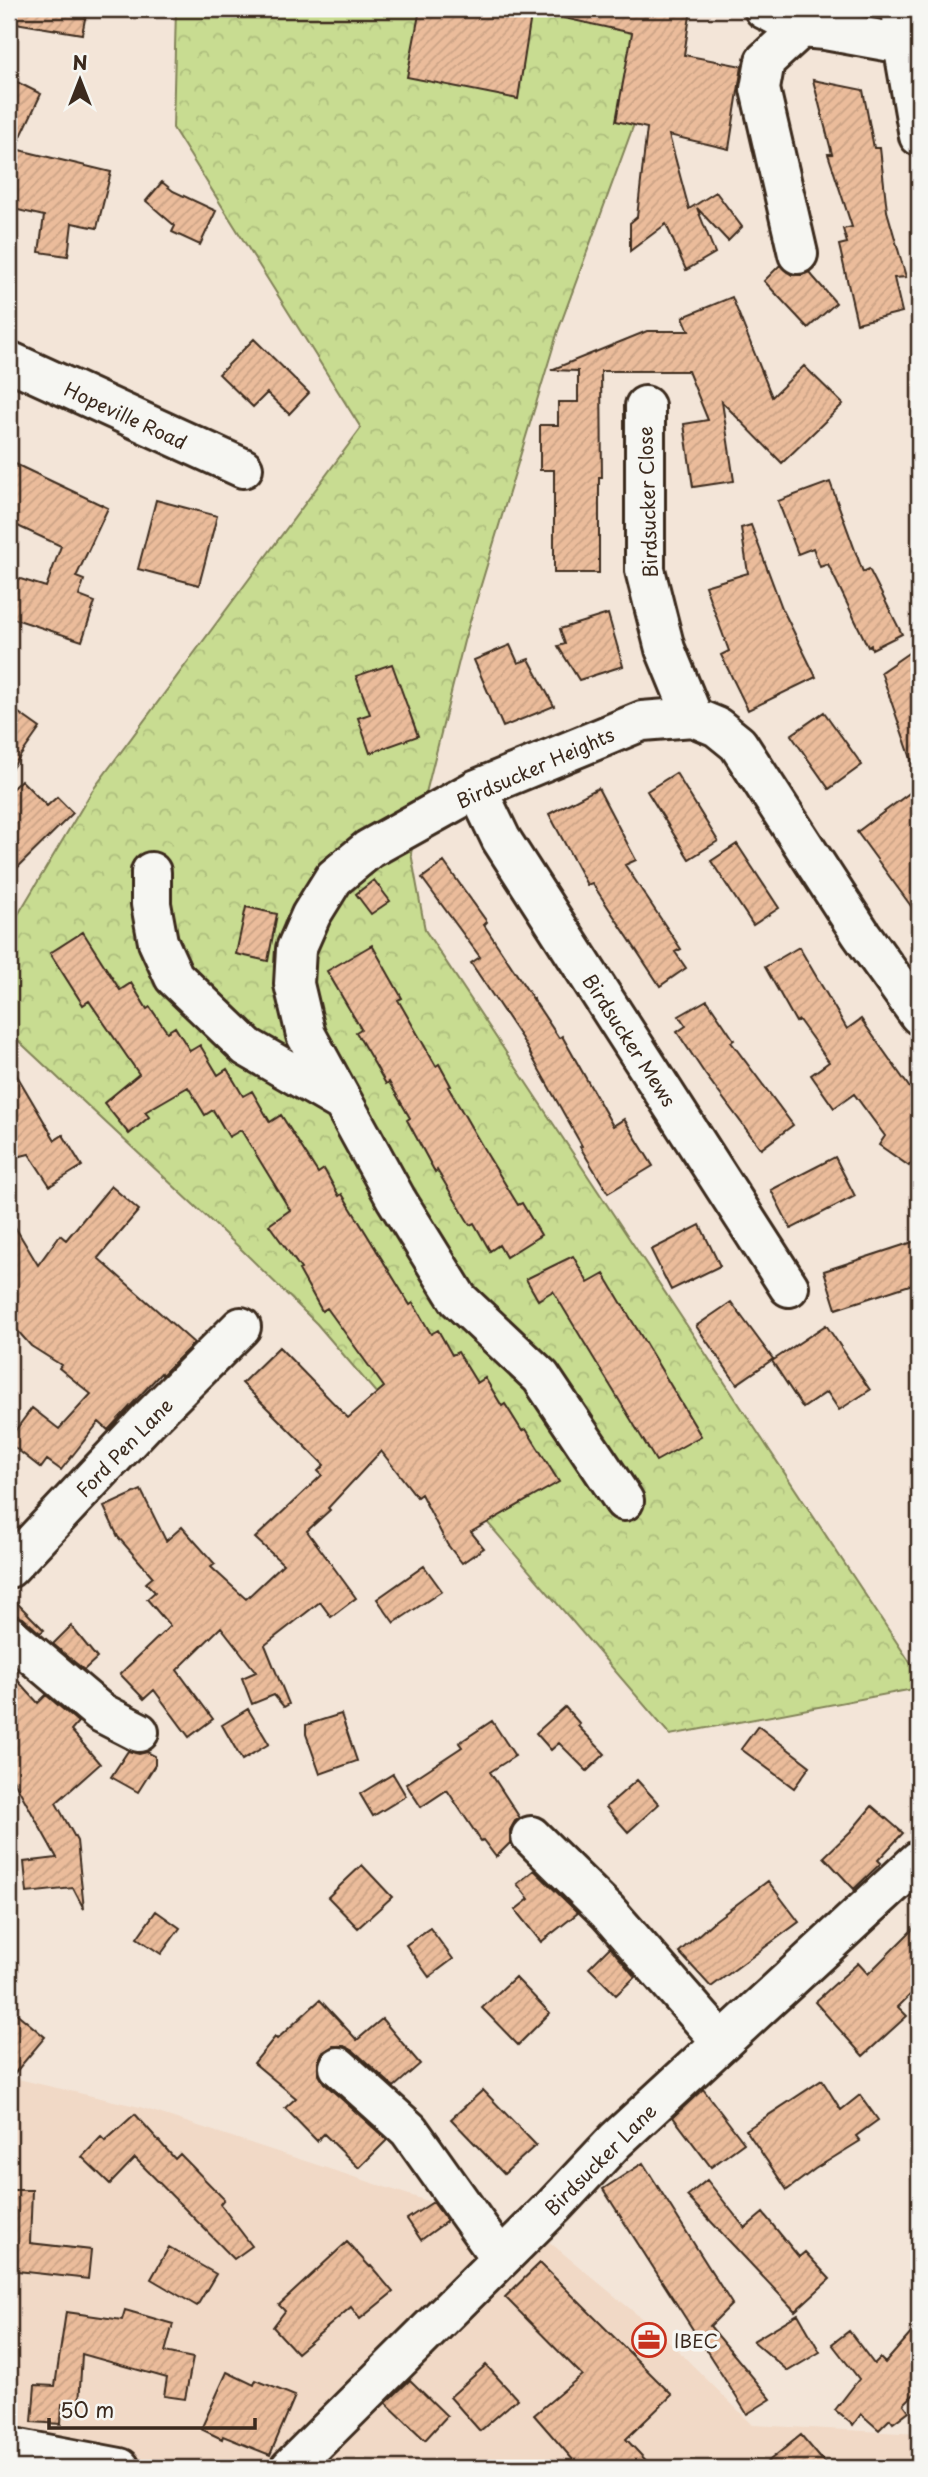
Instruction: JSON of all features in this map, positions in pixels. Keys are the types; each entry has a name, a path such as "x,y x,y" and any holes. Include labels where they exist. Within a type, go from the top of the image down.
{"street":[{"path":"764,9 801,28 825,30 902,27 919,136"},
{"path":"798,254 760,89 765,61 801,28"},
{"name":"Hopeville Road","path":"9,361 243,468"},
{"name":"Birdsucker Close","path":"645,406 645,570 665,649 693,717"},
{"path":"693,717 717,727 738,744 861,934 919,1015"},
{"name":"Birdsucker Heights","path":"624,1501 541,1377 458,1299 396,1199 306,1035 294,984 296,949 311,915 334,878 369,849 477,789 642,721 693,717"},
{"name":"Birdsucker Mews","path":"477,789 501,839 789,1287"},
{"path":"151,872 151,904 158,942 174,977 247,1047 342,1102"},
{"name":"Ford Pen Lane","path":"9,1568 148,1420 241,1327"},
{"path":"9,1635 100,1712 139,1732"},
{"path":"531,1836 608,1912 721,2041"},
{"name":"Birdsucker Lane","path":"290,2468 615,2140 919,1860"},
{"path":"339,2067 409,2130 500,2258"},
{"path":"9,2447 120,2468"}],"shaded area":[{"path":"9,2077 140,2107 547,2240 663,2336 753,2425 919,2434 919,2468 9,2468"}],"green space":[{"path":"176,9 661,9 641,105 558,331 464,641 411,853 425,930 919,1676 919,1688 670,1735 317,1324 242,1250 9,1032 9,925 16,918 92,791 361,428 173,128"}],"building":[{"path":"9,9 87,9 82,34 9,22"},
{"path":"420,9 532,9 518,99 407,77"},
{"path":"565,9 691,9 684,55 742,66 729,149 669,135 689,209 716,192 742,227 728,241 697,208 715,253 686,270 666,224 630,251 630,223 637,217 647,128 616,121 632,33 564,18"},
{"path":"9,78 41,94 15,149 111,172 97,228 72,223 68,256 39,252 44,216 9,208"},
{"path":"813,80 863,90 874,148 880,148 887,211 906,277 894,278 902,312 857,323 839,245 847,243 843,229 852,227 828,154 832,154"},
{"path":"162,182 173,191 216,211 200,245 172,232 175,226 146,201"},
{"path":"780,265 792,275 809,272 836,303 808,328 764,281"},
{"path":"732,297 772,397 804,366 843,404 782,463 722,402 734,481 693,487 684,424 708,420 688,371 601,371 599,573 554,573 554,470 540,470 540,425 558,425 558,402 578,402 578,371 551,370 647,331 689,331 683,317"},
{"path":"254,339 309,393 289,414 267,393 253,407 219,374"},
{"path":"9,461 108,508 76,577 84,580 79,596 95,602 82,641 9,617 9,594 14,577 46,587 61,546 9,522"},
{"path":"830,482 863,572 869,569 902,634 872,649 871,645 868,647 828,564 820,567 813,548 798,554 778,501"},
{"path":"156,500 217,516 199,585 138,569"},
{"path":"751,525 782,608 816,677 748,710 721,655 729,651 705,586 748,573 741,528"},
{"path":"608,614 623,666 579,680 558,646 565,644 560,629"},
{"path":"510,645 518,663 529,659 554,706 503,727 474,660"},
{"path":"910,652 919,670 919,773 916,773 881,672"},
{"path":"392,664 418,736 370,753 358,718 370,714 356,676"},
{"path":"9,706 40,728 9,772"},
{"path":"824,712 862,765 829,789 791,735"},
{"path":"676,773 718,841 689,859 647,791"},
{"path":"21,780 47,806 57,797 73,813 9,876 9,792"},
{"path":"919,786 919,917 857,832"},
{"path":"598,788 636,860 625,865 681,949 675,952 686,968 660,986 592,883 587,885 549,814"},
{"path":"737,844 779,908 753,925 711,861"},
{"path":"444,862 487,922 484,925 559,1038 562,1036 613,1126 624,1119 653,1166 608,1193 522,1039 471,963 480,957 422,878"},
{"path":"374,880 390,901 371,914 356,894"},
{"path":"246,907 277,914 268,961 236,954"},
{"path":"83,932 120,990 131,983 147,1009 150,1007 167,1032 175,1027 190,1051 200,1045 218,1075 227,1069 243,1096 252,1091 270,1122 281,1115 318,1173 324,1169 339,1196 342,1194 410,1305 413,1303 431,1334 438,1330 452,1355 458,1352 477,1383 485,1378 522,1431 526,1429 559,1482 471,1532 484,1548 462,1563 447,1544 421,1494 417,1497 381,1451 328,1508 330,1510 307,1531 356,1598 331,1617 320,1602 265,1645 289,1704 284,1707 274,1695 252,1704 242,1678 256,1672 221,1627 177,1670 213,1719 189,1737 154,1690 144,1699 120,1674 170,1626 147,1599 155,1592 146,1583 153,1577 118,1537 104,1507 141,1490 166,1541 182,1527 215,1564 211,1567 246,1599 283,1564 255,1538 322,1475 318,1471 324,1465 242,1383 279,1347 348,1418 384,1387 327,1308 322,1311 299,1270 301,1269 269,1225 290,1210 241,1130 229,1137 213,1110 205,1115 188,1087 145,1112 149,1117 129,1134 104,1103 139,1074 89,1001 83,1005 50,953"},
{"path":"372,945 402,998 398,1000 436,1066 439,1064 451,1086 448,1087 485,1151 518,1205 522,1203 541,1235 506,1257 499,1245 490,1251 474,1223 470,1225 437,1170 435,1172 407,1120 410,1118 389,1082 386,1084 356,1032 361,1029 327,971"},
{"path":"799,947 847,1029 861,1019 912,1091 919,1095 919,1151 909,1166 879,1145 885,1136 854,1094 834,1108 811,1075 829,1062 799,1020 796,1022 765,967"},
{"path":"707,1000 734,1040 731,1042 793,1125 761,1149 677,1032 686,1026 679,1016"},
{"path":"9,1062 55,1140 63,1135 82,1166 50,1186 29,1154 9,1159"},
{"path":"835,1157 855,1196 791,1229 771,1190"},
{"path":"111,1186 139,1210 98,1258 194,1343 162,1375 161,1373 108,1430 99,1422 61,1470 47,1460 41,1468 9,1443 9,1439 32,1408 59,1429 91,1394 59,1368 61,1365 31,1346 9,1321 9,1217 38,1265 60,1235 66,1240"},
{"path":"700,1225 720,1266 671,1290 651,1250"},
{"path":"919,1240 919,1282 836,1309 824,1271"},
{"path":"573,1256 588,1283 604,1274 701,1436 656,1461 553,1291 538,1300 526,1279"},
{"path":"731,1302 773,1359 737,1384 696,1326"},
{"path":"826,1325 870,1390 839,1410 827,1392 803,1408 772,1361"},
{"path":"424,1566 442,1591 394,1623 377,1599"},
{"path":"9,1595 44,1630 40,1633 23,1618 9,1614"},
{"path":"71,1626 97,1658 84,1670 53,1644"},
{"path":"9,1671 38,1703 46,1695 78,1722 71,1730 100,1764 56,1803 77,1841 84,1909 73,1888 27,1893 24,1862 57,1858 9,1772"},
{"path":"565,1707 580,1724 578,1726 605,1754 587,1771 559,1743 551,1750 536,1733"},
{"path":"248,1709 269,1744 242,1760 222,1725"},
{"path":"341,1714 357,1761 320,1774 306,1734 306,1725"},
{"path":"492,1721 515,1756 490,1772 520,1818 510,1830 510,1843 496,1857 483,1840 481,1841 447,1790 421,1807 406,1784 462,1747 459,1743"},
{"path":"758,1726 810,1766 794,1788 741,1749"},
{"path":"128,1751 139,1754 147,1752 155,1756 155,1765 138,1792 111,1777"},
{"path":"393,1774 406,1796 373,1816 360,1794"},
{"path":"637,1780 659,1804 628,1832 606,1807"},
{"path":"872,1806 903,1833 878,1860 881,1863 854,1889 824,1857"},
{"path":"362,1865 392,1897 358,1928 328,1897"},
{"path":"534,1870 578,1913 541,1942 515,1910 529,1899 517,1884"},
{"path":"768,1881 799,1922 711,1987 679,1952 713,1922"},
{"path":"156,1911 180,1928 161,1954 137,1938"},
{"path":"919,1923 919,1986 898,2007 907,2016 863,2056 815,2002 858,1963 868,1974"},
{"path":"430,1928 453,1959 429,1977 406,1945"},
{"path":"610,1947 635,1977 616,1995 589,1968"},
{"path":"515,1977 550,2013 518,2045 482,2008"},
{"path":"320,2000 357,2040 382,2019 420,2064 394,2087 354,2051 344,2046 333,2046 322,2053 318,2062 318,2073 324,2083 387,2140 359,2168 324,2134 317,2141 285,2108 296,2098 254,2063 275,2037 277,2039"},
{"path":"9,2007 45,2037 9,2080"},
{"path":"822,2080 841,2110 860,2095 878,2120 856,2136 860,2141 787,2190 746,2130"},
{"path":"703,2089 744,2143 711,2167 673,2117"},
{"path":"483,2090 536,2145 504,2174 451,2119"},
{"path":"135,2114 175,2159 180,2154 224,2199 220,2204 252,2246 234,2259 135,2158 110,2184 82,2157 101,2137 105,2141"},
{"path":"643,2163 732,2304 710,2326 771,2399 747,2414 603,2189"},
{"path":"707,2180 745,2228 763,2213 799,2257 805,2252 830,2279 795,2311 687,2196"},
{"path":"9,2190 32,2190 30,2243 91,2250 88,2279 9,2270"},
{"path":"433,2202 447,2221 421,2240 407,2219"},
{"path":"347,2242 393,2292 360,2319 351,2307 297,2353 273,2327 285,2311 279,2305"},
{"path":"169,2247 216,2274 197,2306 151,2279"},
{"path":"540,2263 672,2395 626,2439 653,2468 580,2468 534,2415 582,2375 505,2297"},
{"path":"125,2310 173,2324 165,2352 193,2358 185,2399 164,2396 167,2378 82,2354 79,2405 62,2404 61,2424 32,2422 35,2385 55,2386 66,2312 122,2320"},
{"path":"798,2314 820,2352 788,2371 753,2341"},
{"path":"919,2324 919,2389 904,2404 909,2411 893,2423 890,2419 879,2430 861,2414 853,2425 835,2410 859,2379 832,2344 849,2331 874,2364 880,2358 885,2363"},
{"path":"486,2365 517,2399 480,2431 450,2397"},
{"path":"227,2372 254,2385 256,2380 295,2396 270,2455 201,2429"},
{"path":"410,2380 447,2416 425,2440 386,2403"},
{"path":"801,2435 829,2468 760,2468"}],"place":[{"name":"IBEC","path":"649,2340"}]}
